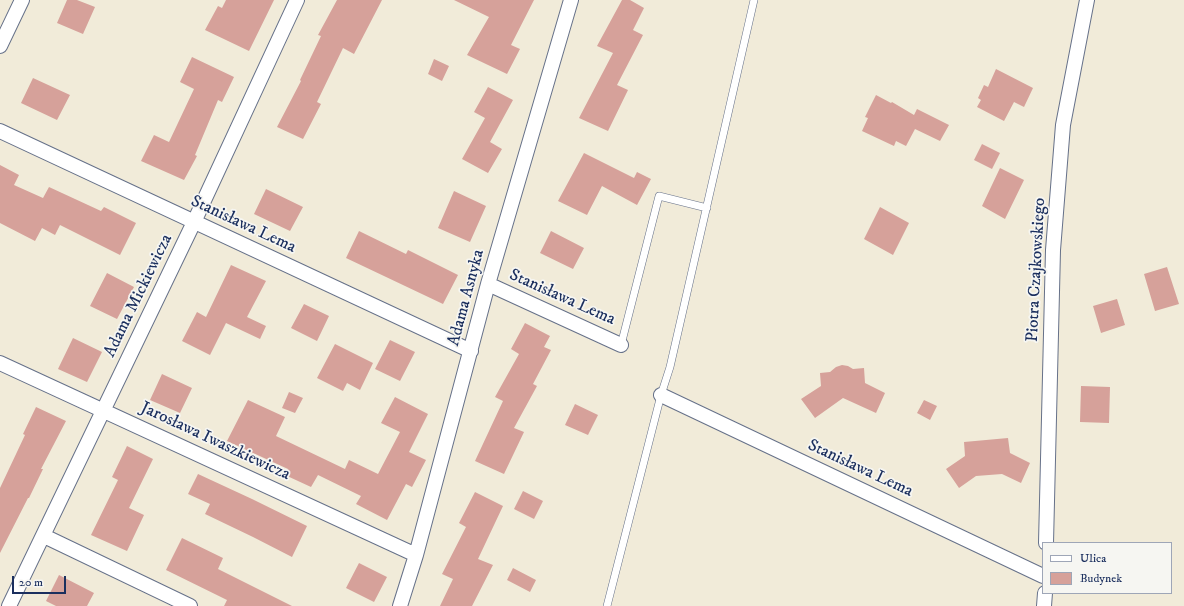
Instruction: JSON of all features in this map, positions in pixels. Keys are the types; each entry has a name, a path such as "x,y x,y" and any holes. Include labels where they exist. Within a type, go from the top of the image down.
{"street":[{"path":"0,46 22,0"},
{"name":"Adama Mickiewicza","path":"9,606 194,222 297,0"},
{"name":"Adama Asnyka","path":"400,606 416,554 488,284 571,0"},
{"name":"Piotra Czajkowskiego","path":"1046,542 1054,250 1063,125 1087,0"},
{"name":"Stanisława Lema","path":"0,131 471,351"},
{"name":"Stanisława Lema","path":"488,284 622,345"},
{"name":"Jarosława Iwaszkiewicza","path":"0,363 416,554"},
{"name":"Stanisława Lema","path":"661,395 1042,576"},
{"path":"44,536 190,606"},
{"path":"1044,606 1045,594"}],"lane":[{"path":"607,606 661,395 670,367 754,0"},
{"path":"622,345 659,196 707,208"}],"building":[{"path":"67,0 77,0 95,7 83,34 57,23"},
{"path":"226,0 274,0 249,51 205,30 218,6 222,8"},
{"path":"337,0 382,0 354,54 343,48 317,102 321,104 303,139 277,127 301,81 300,80 321,36 318,35"},
{"path":"454,0 534,0 511,45 520,49 507,74 467,55 489,17"},
{"path":"622,0 630,0 644,8 633,30 643,35 617,85 628,90 608,131 579,118 613,53 597,46"},
{"path":"192,57 234,77 222,102 218,100 195,155 197,156 184,180 141,161 154,135 169,142 194,89 180,82"},
{"path":"434,59 449,66 442,81 428,74"},
{"path":"996,69 1033,88 1024,107 1014,102 1004,121 977,107 981,100 978,98 984,85 988,87"},
{"path":"33,78 70,95 57,120 21,103"},
{"path":"488,87 513,100 490,142 502,149 488,173 462,159 485,118 474,112"},
{"path":"876,95 891,103 892,102 914,115 917,109 949,125 940,141 915,129 906,146 896,141 894,146 862,131 868,118 865,117"},
{"path":"982,144 1000,153 992,169 974,160"},
{"path":"584,153 634,178 637,172 651,179 637,205 602,186 587,215 558,201"},
{"path":"0,165 19,175 14,185 43,198 49,187 101,211 104,207 136,223 120,255 60,225 55,235 42,228 35,241 0,223"},
{"path":"1000,168 1024,180 1005,219 982,206"},
{"path":"266,189 303,207 290,231 254,214"},
{"path":"454,191 486,206 470,242 438,228"},
{"path":"880,207 909,223 893,255 864,239"},
{"path":"359,231 406,254 408,250 458,275 443,304 346,258"},
{"path":"551,231 584,248 573,269 540,253"},
{"path":"231,265 266,281 247,317 266,326 260,339 226,323 210,355 182,341 197,312 206,317"},
{"path":"1167,267 1179,304 1155,311 1144,274"},
{"path":"107,273 134,287 117,319 90,306"},
{"path":"1117,299 1125,325 1101,333 1093,306"},
{"path":"304,304 329,316 317,341 291,328"},
{"path":"525,323 550,336 544,347 551,350 533,384 537,386 514,428 524,432 504,474 475,461 503,401 495,397 519,354 511,349"},
{"path":"73,338 102,352 87,382 58,369"},
{"path":"390,340 415,352 400,381 375,369"},
{"path":"335,344 373,363 360,390 347,383 343,391 317,378"},
{"path":"842,365 853,369 864,368 865,383 885,393 876,413 843,398 815,418 801,399 821,386 820,373 830,372 836,367"},
{"path":"162,374 192,388 180,413 150,400"},
{"path":"1081,386 1110,387 1109,423 1080,422"},
{"path":"289,392 303,398 295,413 282,408"},
{"path":"395,397 428,414 409,452 426,460 412,487 406,484 387,520 356,504 361,496 318,475 311,487 285,475 288,469 227,441 248,400 285,417 276,436 345,469 349,460 378,474 400,432 381,423"},
{"path":"924,400 937,406 930,420 917,413"},
{"path":"575,404 598,415 588,435 565,425"},
{"path":"36,407 66,421 41,469 43,469 29,498 0,553 0,488 25,435 23,434"},
{"path":"1008,438 1010,453 1030,463 1021,483 1002,474 976,476 959,488 946,469 965,456 964,442"},
{"path":"127,446 153,459 129,508 144,515 127,551 91,535 118,480 112,477"},
{"path":"198,474 307,526 292,557 205,514 210,504 188,494"},
{"path":"523,491 543,501 534,519 514,509"},
{"path":"475,492 503,506 478,559 493,565 472,606 440,606 453,579 442,574 466,527 459,523"},
{"path":"182,538 223,558 218,569 292,606 224,606 227,600 166,570"},
{"path":"359,563 387,577 374,602 346,588"},
{"path":"513,568 536,580 530,592 507,580"},
{"path":"59,575 94,593 87,606 56,606 46,601"}]}
